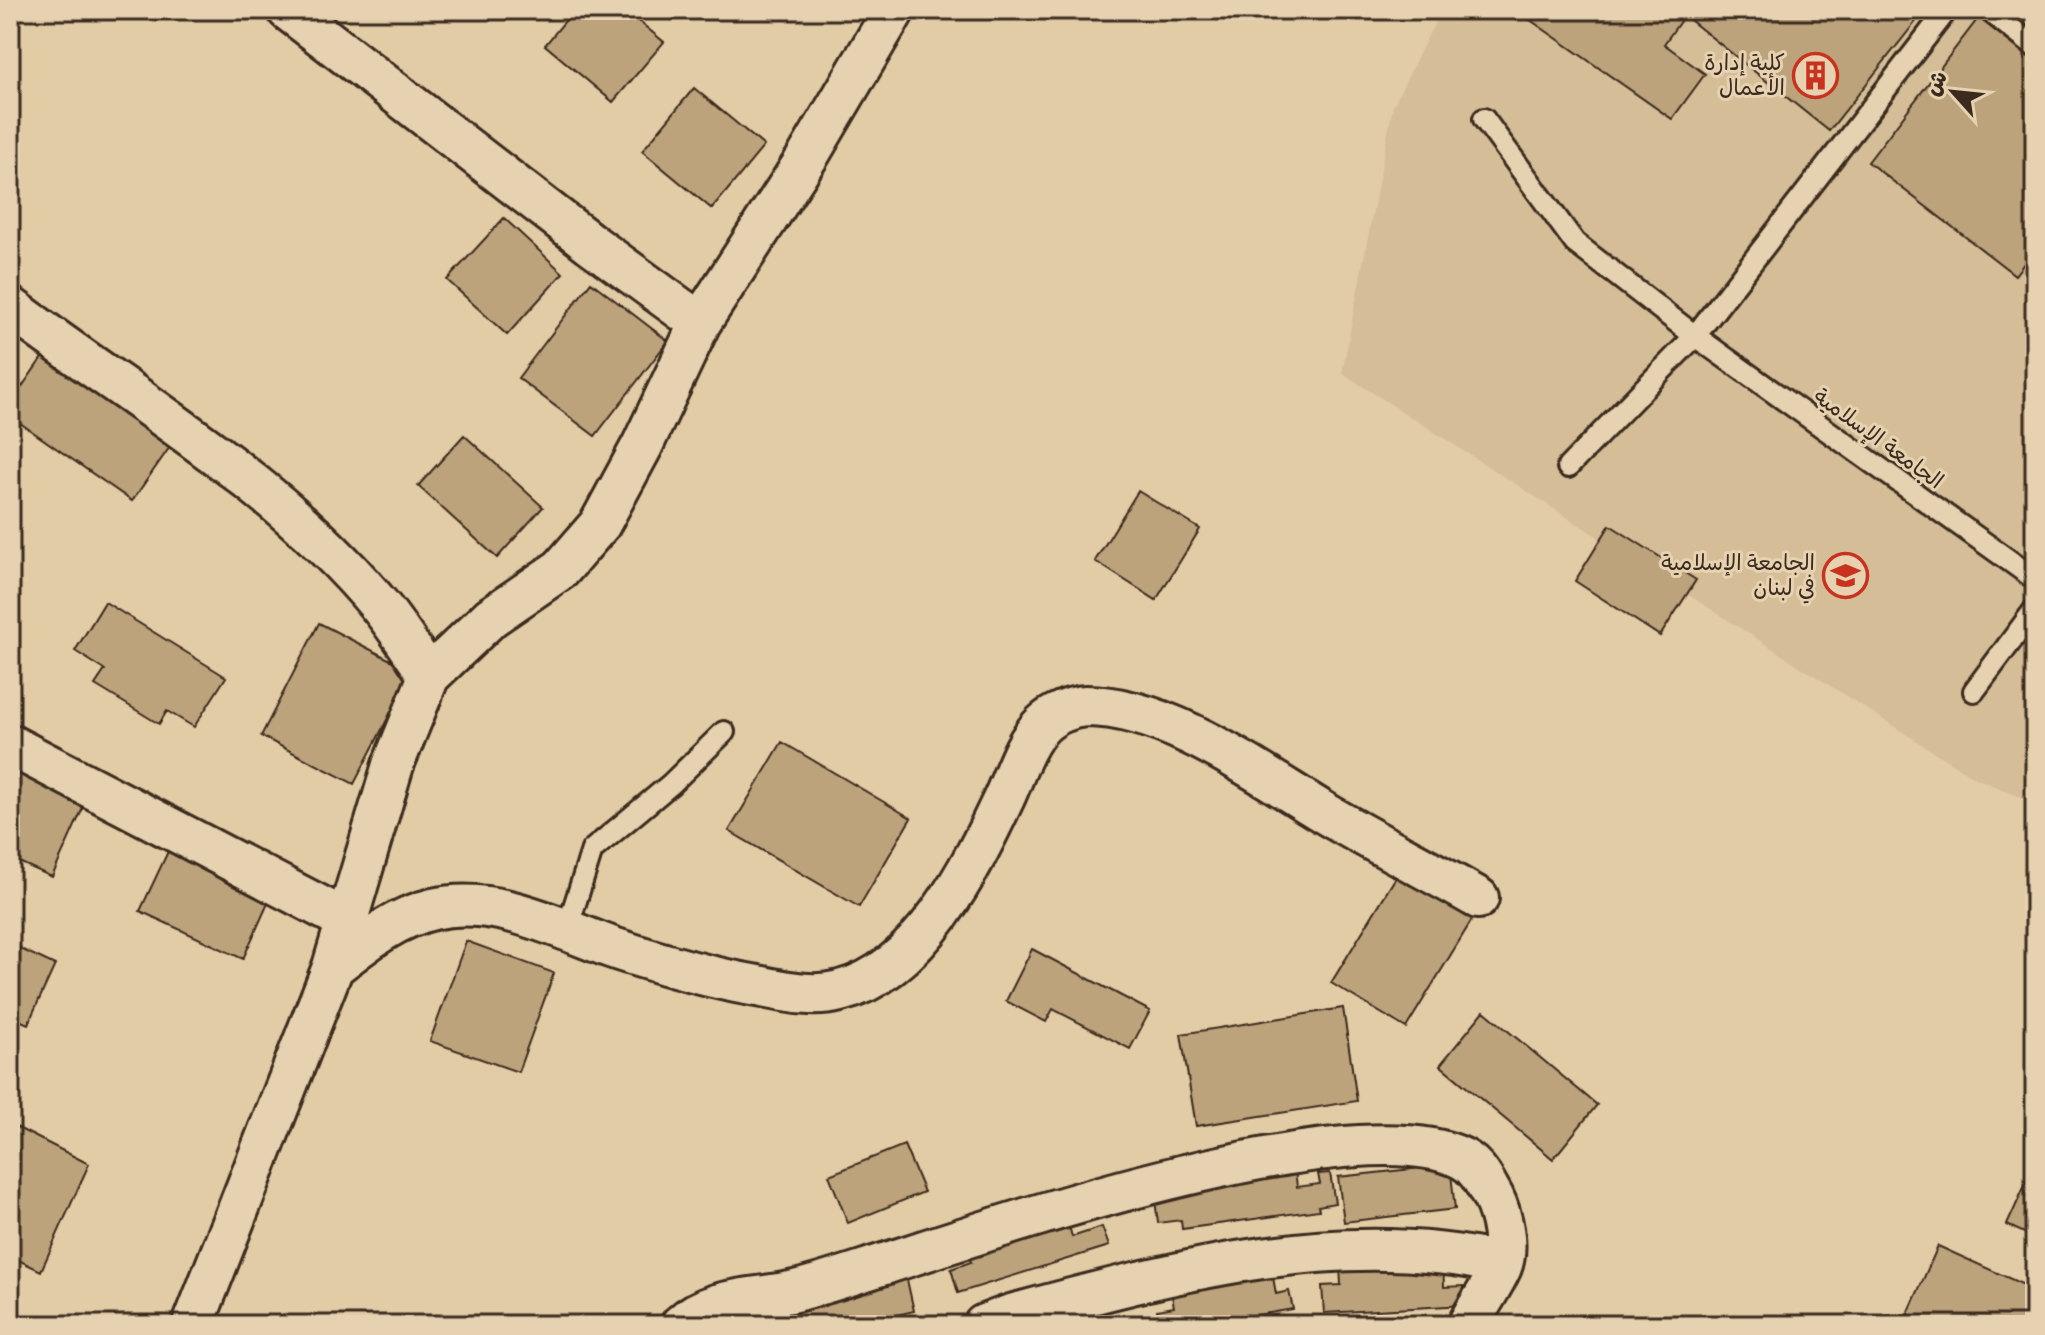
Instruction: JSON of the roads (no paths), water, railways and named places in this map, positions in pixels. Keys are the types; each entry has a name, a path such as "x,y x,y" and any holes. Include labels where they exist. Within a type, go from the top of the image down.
{"street":[{"path":"288,10 590,243 700,323"},
{"path":"193,1325 333,967 393,765 429,676 491,617 561,569 583,548 620,488 700,323 808,156 894,10"},
{"path":"10,307 236,472 302,527 379,605 429,676"},
{"path":"333,967 399,921 436,908 464,906 502,911 567,929 629,953 738,983 816,995 853,986 908,949 938,918 964,877 1027,748 1044,723 1065,711 1088,706 1143,718 1209,742 1330,816 1478,898"},
{"path":"10,745 348,921"},
{"path":"681,1325 712,1305 796,1291 983,1232 1155,1183 1327,1149 1381,1145 1438,1150 1465,1160 1478,1171 1502,1218 1502,1264 1468,1325"},
{"path":"984,1325 1038,1307 1206,1265 1318,1253 1411,1251 1455,1253 1502,1264"}],"lane":[{"path":"1568,467 1695,336 1947,10"},
{"path":"1988,10 2035,47"},
{"name":"الجامعة الإسلامية","path":"1484,119 1575,243 1695,336 2035,579"},
{"path":"1974,691 2035,609"},
{"path":"567,929 592,850 671,784 724,732"}],"place":[{"name":"كلية إدارة الأعمال","path":"1816,75"},
{"name":"الجامعة الإسلامية في لبنان","path":"1846,575"}]}
